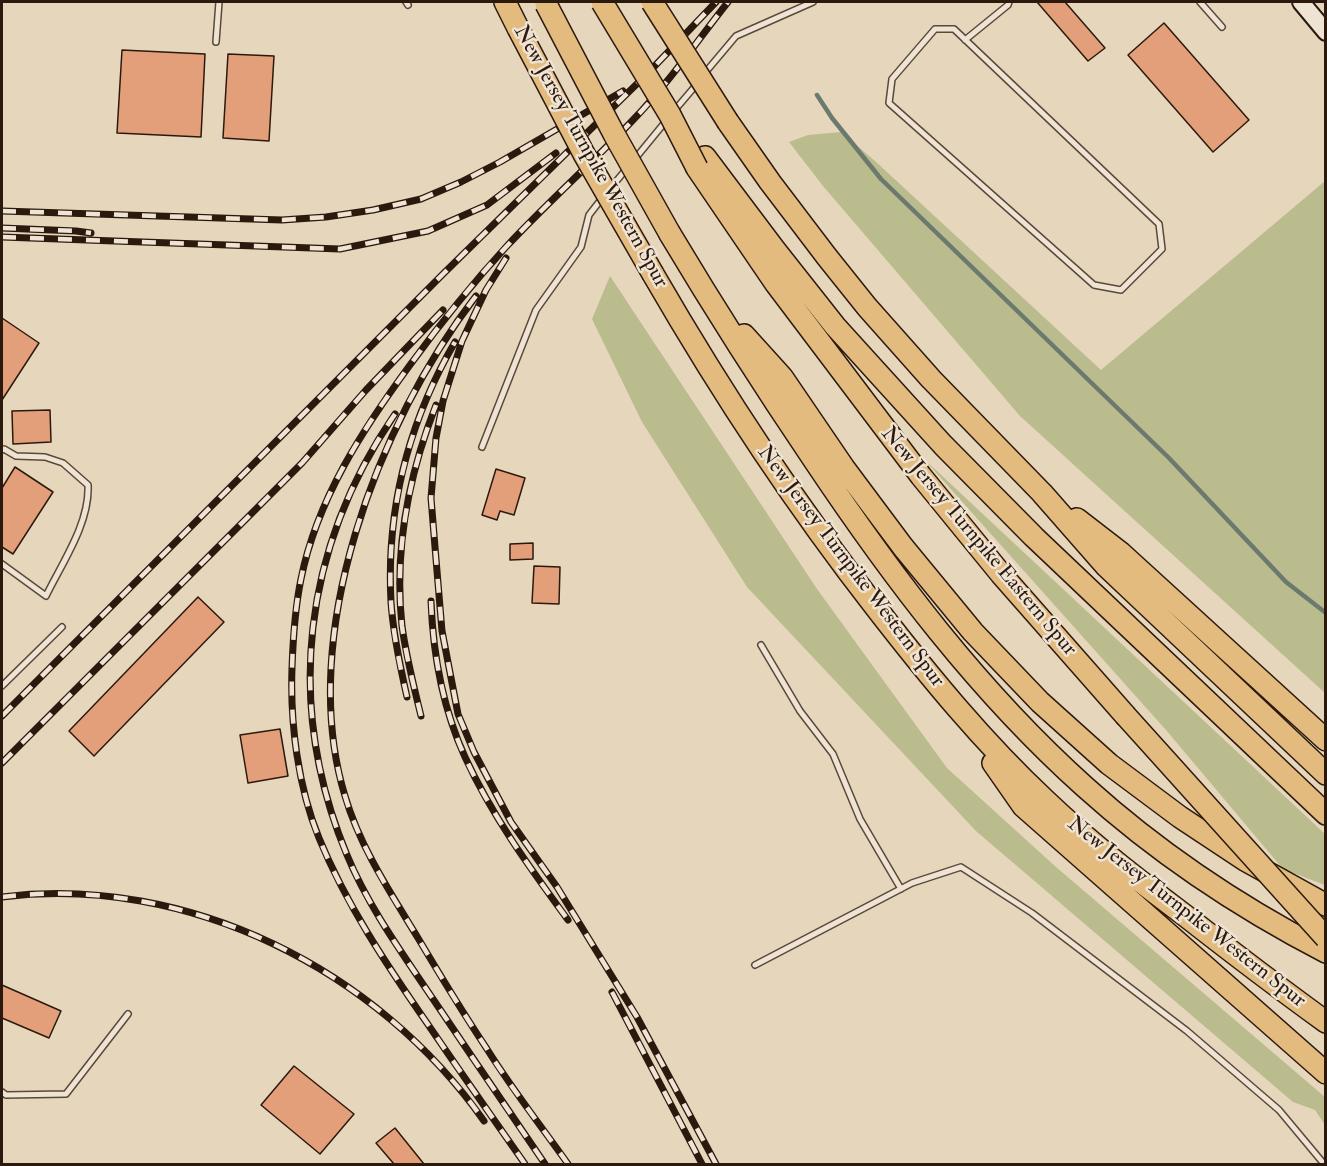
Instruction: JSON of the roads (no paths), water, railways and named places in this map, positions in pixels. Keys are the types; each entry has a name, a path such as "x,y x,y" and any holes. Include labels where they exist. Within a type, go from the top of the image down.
{"highway":[{"name":"New Jersey Turnpike Western Spur","path":"505,2 590,164 652,274 741,418 815,527 895,634 952,703 1023,778 1094,843 1220,943 1326,1022"},
{"name":"New Jersey Turnpike Western Spur","path":"546,2 614,134 706,294 812,457 879,553 956,652 1018,722 1087,789 1161,849 1237,902 1326,952"},
{"name":"New Jersey Turnpike Eastern Spur","path":"602,2 670,116 776,284 915,468 1000,574 1326,938"},
{"path":"652,2 728,122 787,206 867,307 953,403 1042,494 1106,566 1326,774"},
{"name":"New Jersey Turnpike Eastern Spur","path":"701,163 775,250 835,326 942,445 1034,537 1326,814"},
{"path":"706,294 782,376 844,468 910,556 987,647 1040,702 1109,764 1180,817 1245,860 1326,905"},
{"path":"1042,494 1121,553 1326,740"},
{"path":"952,703 1023,806 1326,1073"}],"street":[{"path":"1301,2 1326,32"}],"lane":[{"path":"216,42 219,2"},
{"path":"482,447 536,310 581,246 589,215 736,36 813,2"},
{"path":"965,40 1009,2"},
{"path":"1200,2 1222,27"},
{"path":"935,29 954,29 965,40 1159,224 1162,249 1121,290 1094,285 889,103 892,79 935,29"},
{"path":"2,450 16,456 45,458 63,463 88,485 89,500 77,534 46,596 2,564"},
{"path":"2,686 62,627"},
{"path":"761,645 800,711 833,754 860,819 901,889"},
{"path":"755,965 901,889 961,867 1032,913 1187,1031 1279,1110 1324,1164"},
{"path":"2,1092 6,1095 66,1094 128,1014"}],"waterway":[{"path":"817,95 832,118 881,179 1169,458 1286,582 1326,613"}],"railway":[{"path":"2,716 444,273 647,74 716,2"},
{"path":"525,1164 382,956 354,910 319,838 301,776 292,711 292,668 299,590 308,549 330,493 375,414 410,365 456,305 506,247 646,106 728,2"},
{"path":"2,211 282,220 326,217 373,210 421,199 461,182 623,91"},
{"path":"2,237 340,249 428,231 487,205 556,153"},
{"path":"2,228 91,233"},
{"path":"506,258 486,290 462,341 443,401 436,438 431,498 442,631 458,714 474,752 511,822 557,887 637,1017 716,1164"},
{"path":"476,296 440,347 407,405 379,468 355,534 339,601 331,668 333,734 351,815 377,869 478,1035 516,1093 568,1164"},
{"path":"2,763 302,463 366,390 443,310"},
{"path":"407,697 399,662 391,602 392,533 397,500 413,434 439,372 455,342"},
{"path":"421,716 402,626 400,570 411,485 436,405"},
{"path":"395,414 364,465 340,518 323,573 313,628 310,684 315,741 327,798 347,855 365,893 398,947 545,1164"},
{"path":"431,601 440,681 457,739 499,821 568,920"},
{"path":"2,897 72,894 141,901 208,918 273,944 334,978 390,1019 440,1067 484,1121"},
{"path":"612,992 702,1164"}]}
